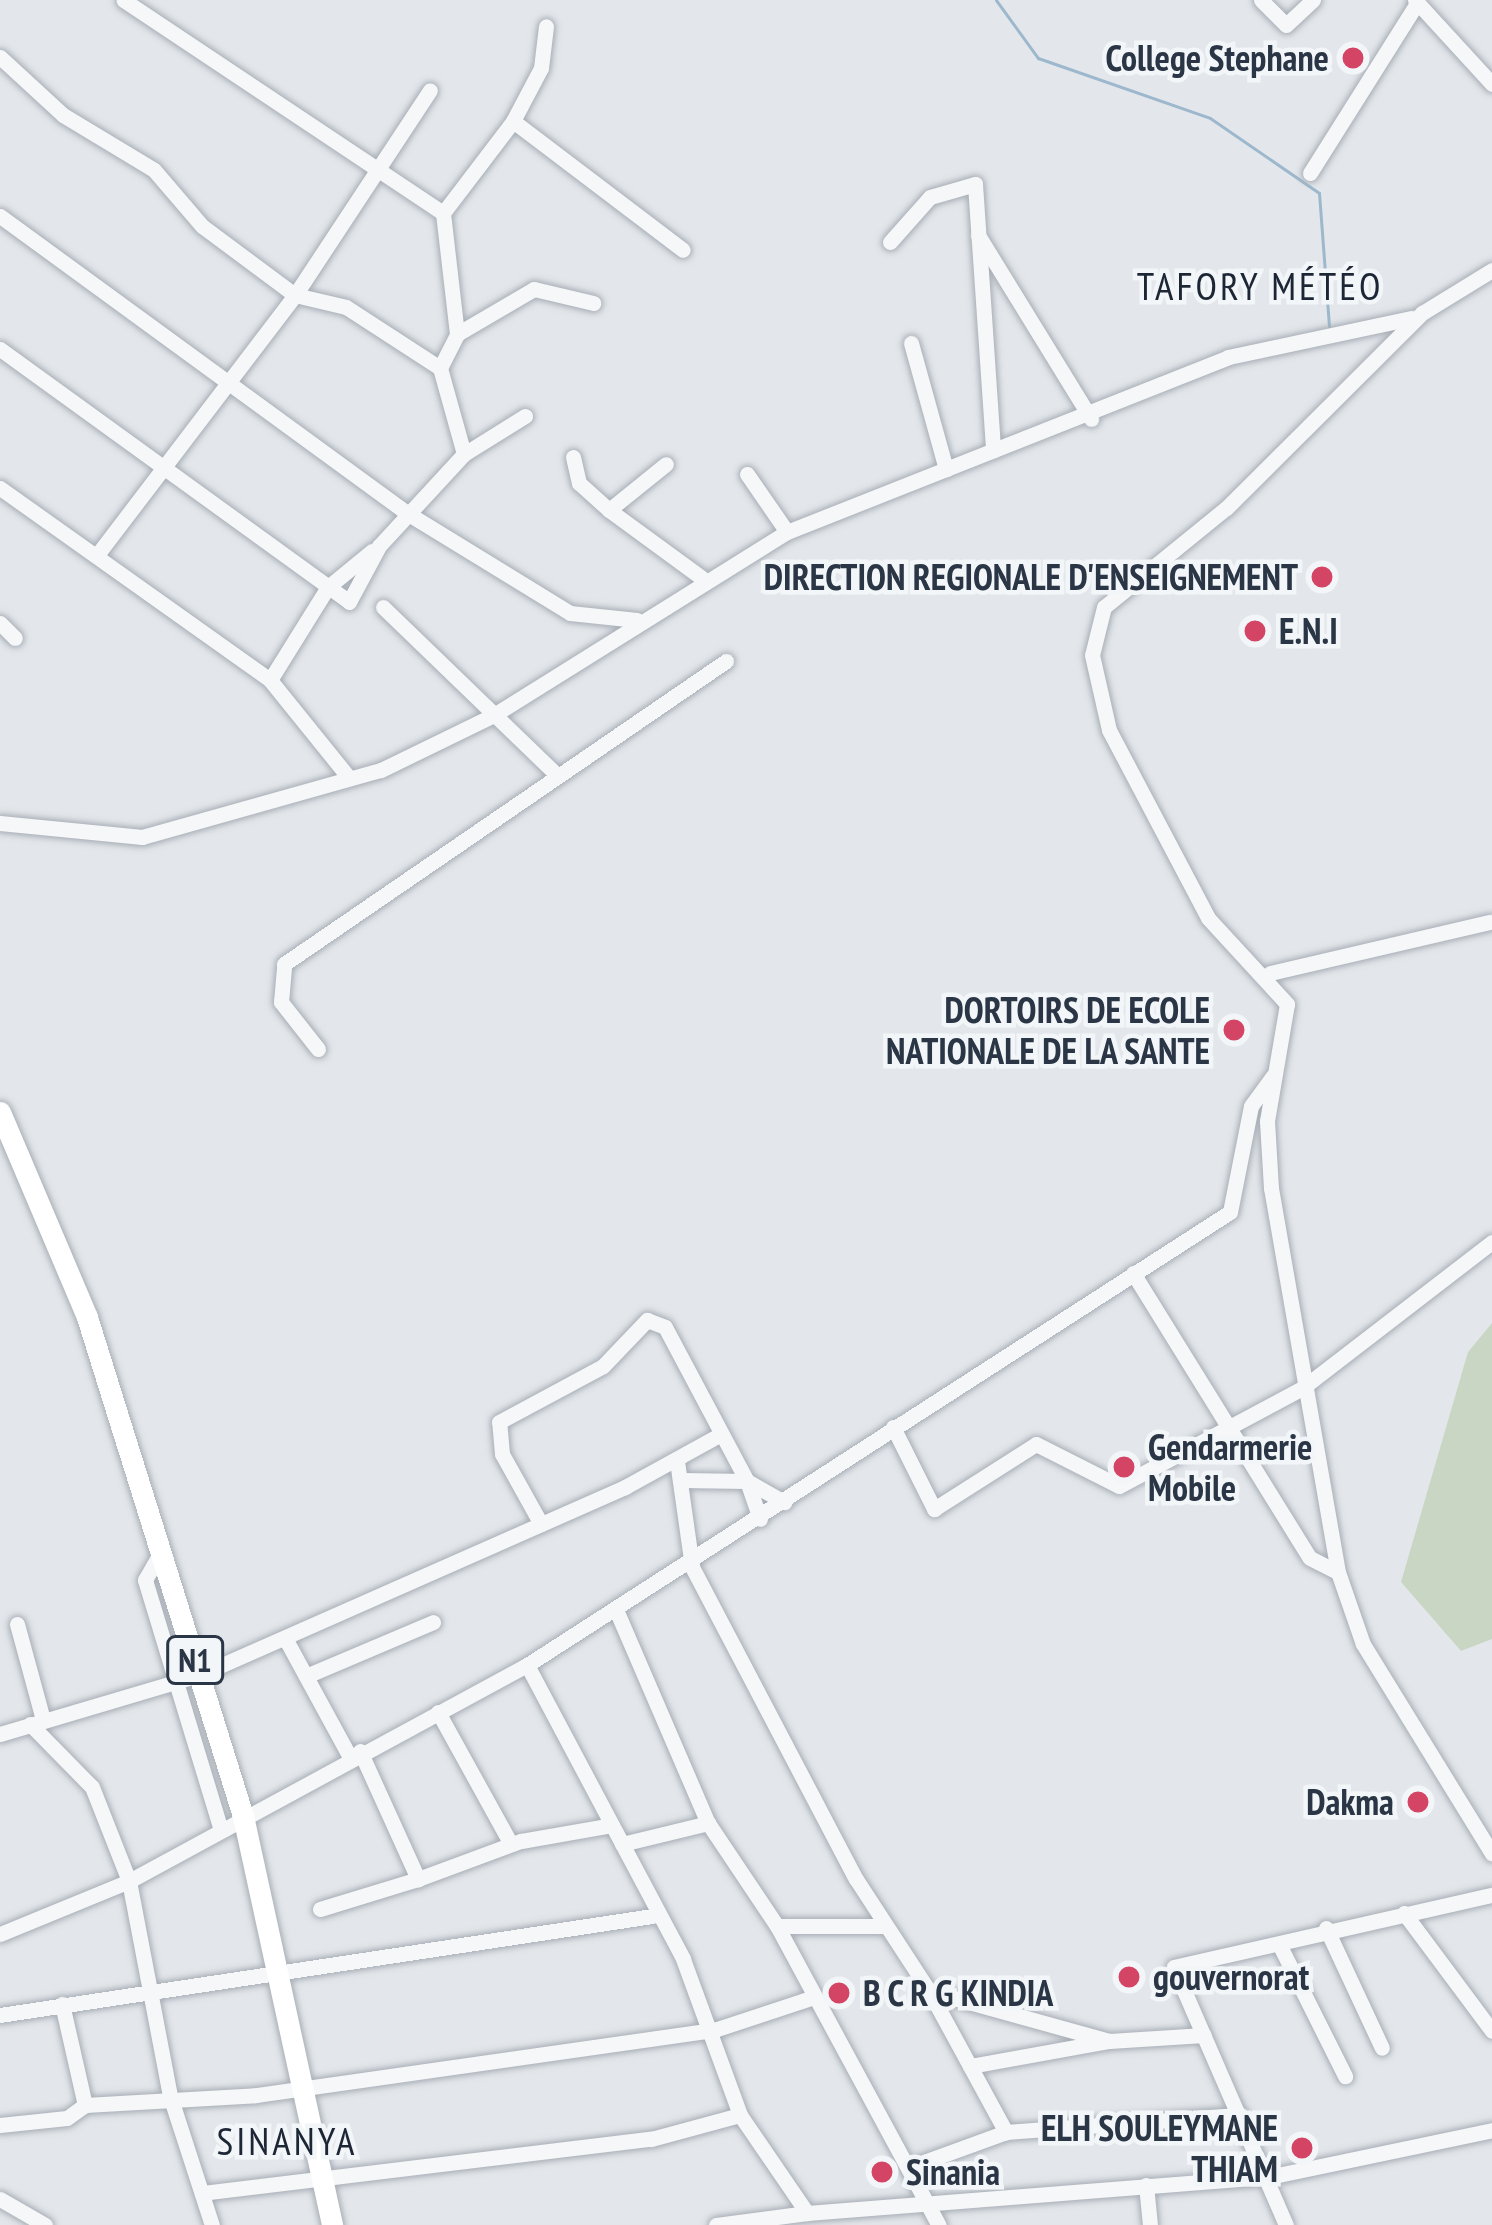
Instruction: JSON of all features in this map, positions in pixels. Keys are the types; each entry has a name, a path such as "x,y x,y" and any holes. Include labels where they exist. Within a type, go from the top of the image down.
{"highway":[{"name":"N1","path":"0,1112 87,1317 160,1552 190,1679 243,1816 308,2086 332,2225"}],"street":[{"path":"124,0 443,213"},
{"path":"1261,0 1290,25 1313,0"},
{"path":"1310,173 1416,2 1489,73"},
{"path":"457,334 443,213 513,121 541,68 546,26"},
{"path":"0,57 63,115 154,170 202,226 295,295 346,307 440,368 464,454"},
{"path":"97,555 160,466 295,295 430,90"},
{"path":"513,121 683,250"},
{"path":"890,242 929,197 970,179 993,450"},
{"path":"0,216 407,513 569,613 637,620"},
{"path":"978,235 1091,419"},
{"path":"0,1934 129,1881 220,1827 527,1665 692,1567 893,1427 1230,1213 1251,1106 1273,1076 1291,1025 1270,973 1208,918 1109,730 1094,686 1095,627 1104,607 1226,508 1422,314 1492,270"},
{"path":"440,368 457,334 534,289 593,303"},
{"path":"0,823 142,837 349,778 494,715 702,578 787,532 993,450 1091,419 1228,357 1353,338 1422,314"},
{"path":"911,343 946,470"},
{"path":"0,349 349,602 380,546 407,513 464,454 525,416"},
{"path":"573,457 579,483 608,510 702,578"},
{"path":"608,510 666,464"},
{"path":"746,474 787,532"},
{"path":"0,488 269,680 349,778"},
{"path":"269,680 328,587 380,546"},
{"path":"383,607 557,775"},
{"path":"0,623 15,638"},
{"path":"318,1049 281,1002 284,964 726,661"},
{"path":"1270,973 1490,922"},
{"path":"1273,1076 1271,1188 1301,1389 1337,1572 1363,1644 1492,1854"},
{"path":"893,1427 934,1509 1036,1444 1119,1486 1301,1389 1492,1241"},
{"path":"1132,1273 1234,1425 1310,1558 1337,1572"},
{"path":"541,1524 502,1454 499,1422 603,1366 647,1319 665,1327 746,1481 760,1519"},
{"path":"0,1734 190,1679 541,1524 676,1461 721,1434"},
{"path":"676,1461 692,1567 884,1926 929,1991 1006,2132"},
{"path":"682,1480 746,1481 784,1502"},
{"path":"617,1612 708,1823 777,1927 808,1999 910,2167 935,2218"},
{"path":"306,1676 433,1622"},
{"path":"17,1624 37,1722 92,1786 129,1881 155,1989 170,2096 212,2225"},
{"path":"284,1637 355,1754 418,1879"},
{"path":"527,1665 714,2030 740,2115 807,2213"},
{"path":"190,1679 220,1827"},
{"path":"438,1712 511,1844"},
{"path":"622,1844 646,1830 708,1823"},
{"path":"320,1909 511,1844 612,1825"},
{"path":"1286,2225 1174,1967 1326,1928 1492,1895"},
{"path":"1404,1913 1492,2031"},
{"path":"0,2015 155,1989 284,1977 652,1916"},
{"path":"777,1927 884,1926"},
{"path":"1326,1928 1382,2048"},
{"path":"1279,1943 1345,2076"},
{"path":"929,1991 1109,2041"},
{"path":"0,2125 67,2118 86,2105 308,2086 714,2030 808,1999"},
{"path":"62,2004 86,2105"},
{"path":"970,2066 1109,2041 1204,2035"},
{"path":"202,2193 651,2139 740,2115"},
{"path":"910,2167 1006,2132 1240,2115"},
{"path":"716,2225 807,2213 935,2218 1146,2185 1268,2177 1492,2130"},
{"path":"1146,2185 1150,2225"},
{"path":"0,2199 44,2225"}],"green space":[{"path":"1492,1323 1492,1639 1461,1651 1401,1582 1468,1352"}],"waterway":[{"path":"996,0 1038,58 1210,118 1319,193 1329,327"}],"place":[{"name":"College Stephane","path":"1353,58"},
{"name":"DIRECTION REGIONALE D'ENSEIGNEMENT","path":"1322,577"},
{"name":"E.N.I","path":"1255,631"},
{"name":"DORTOIRS DE ECOLE NATIONALE DE LA SANTE","path":"1234,1030"},
{"name":"Gendarmerie Mobile","path":"1124,1467"},
{"name":"Dakma","path":"1418,1802"},
{"name":"gouvernorat","path":"1129,1977"},
{"name":"B C R G KINDIA","path":"839,1993"},
{"name":"ELH SOULEYMANE THIAM","path":"1302,2148"},
{"name":"Sinania","path":"882,2172"}],"district":[{"name":"TAFORY MÉTÉO","path":"1260,286"},
{"name":"SINANYA","path":"287,2141"}]}
